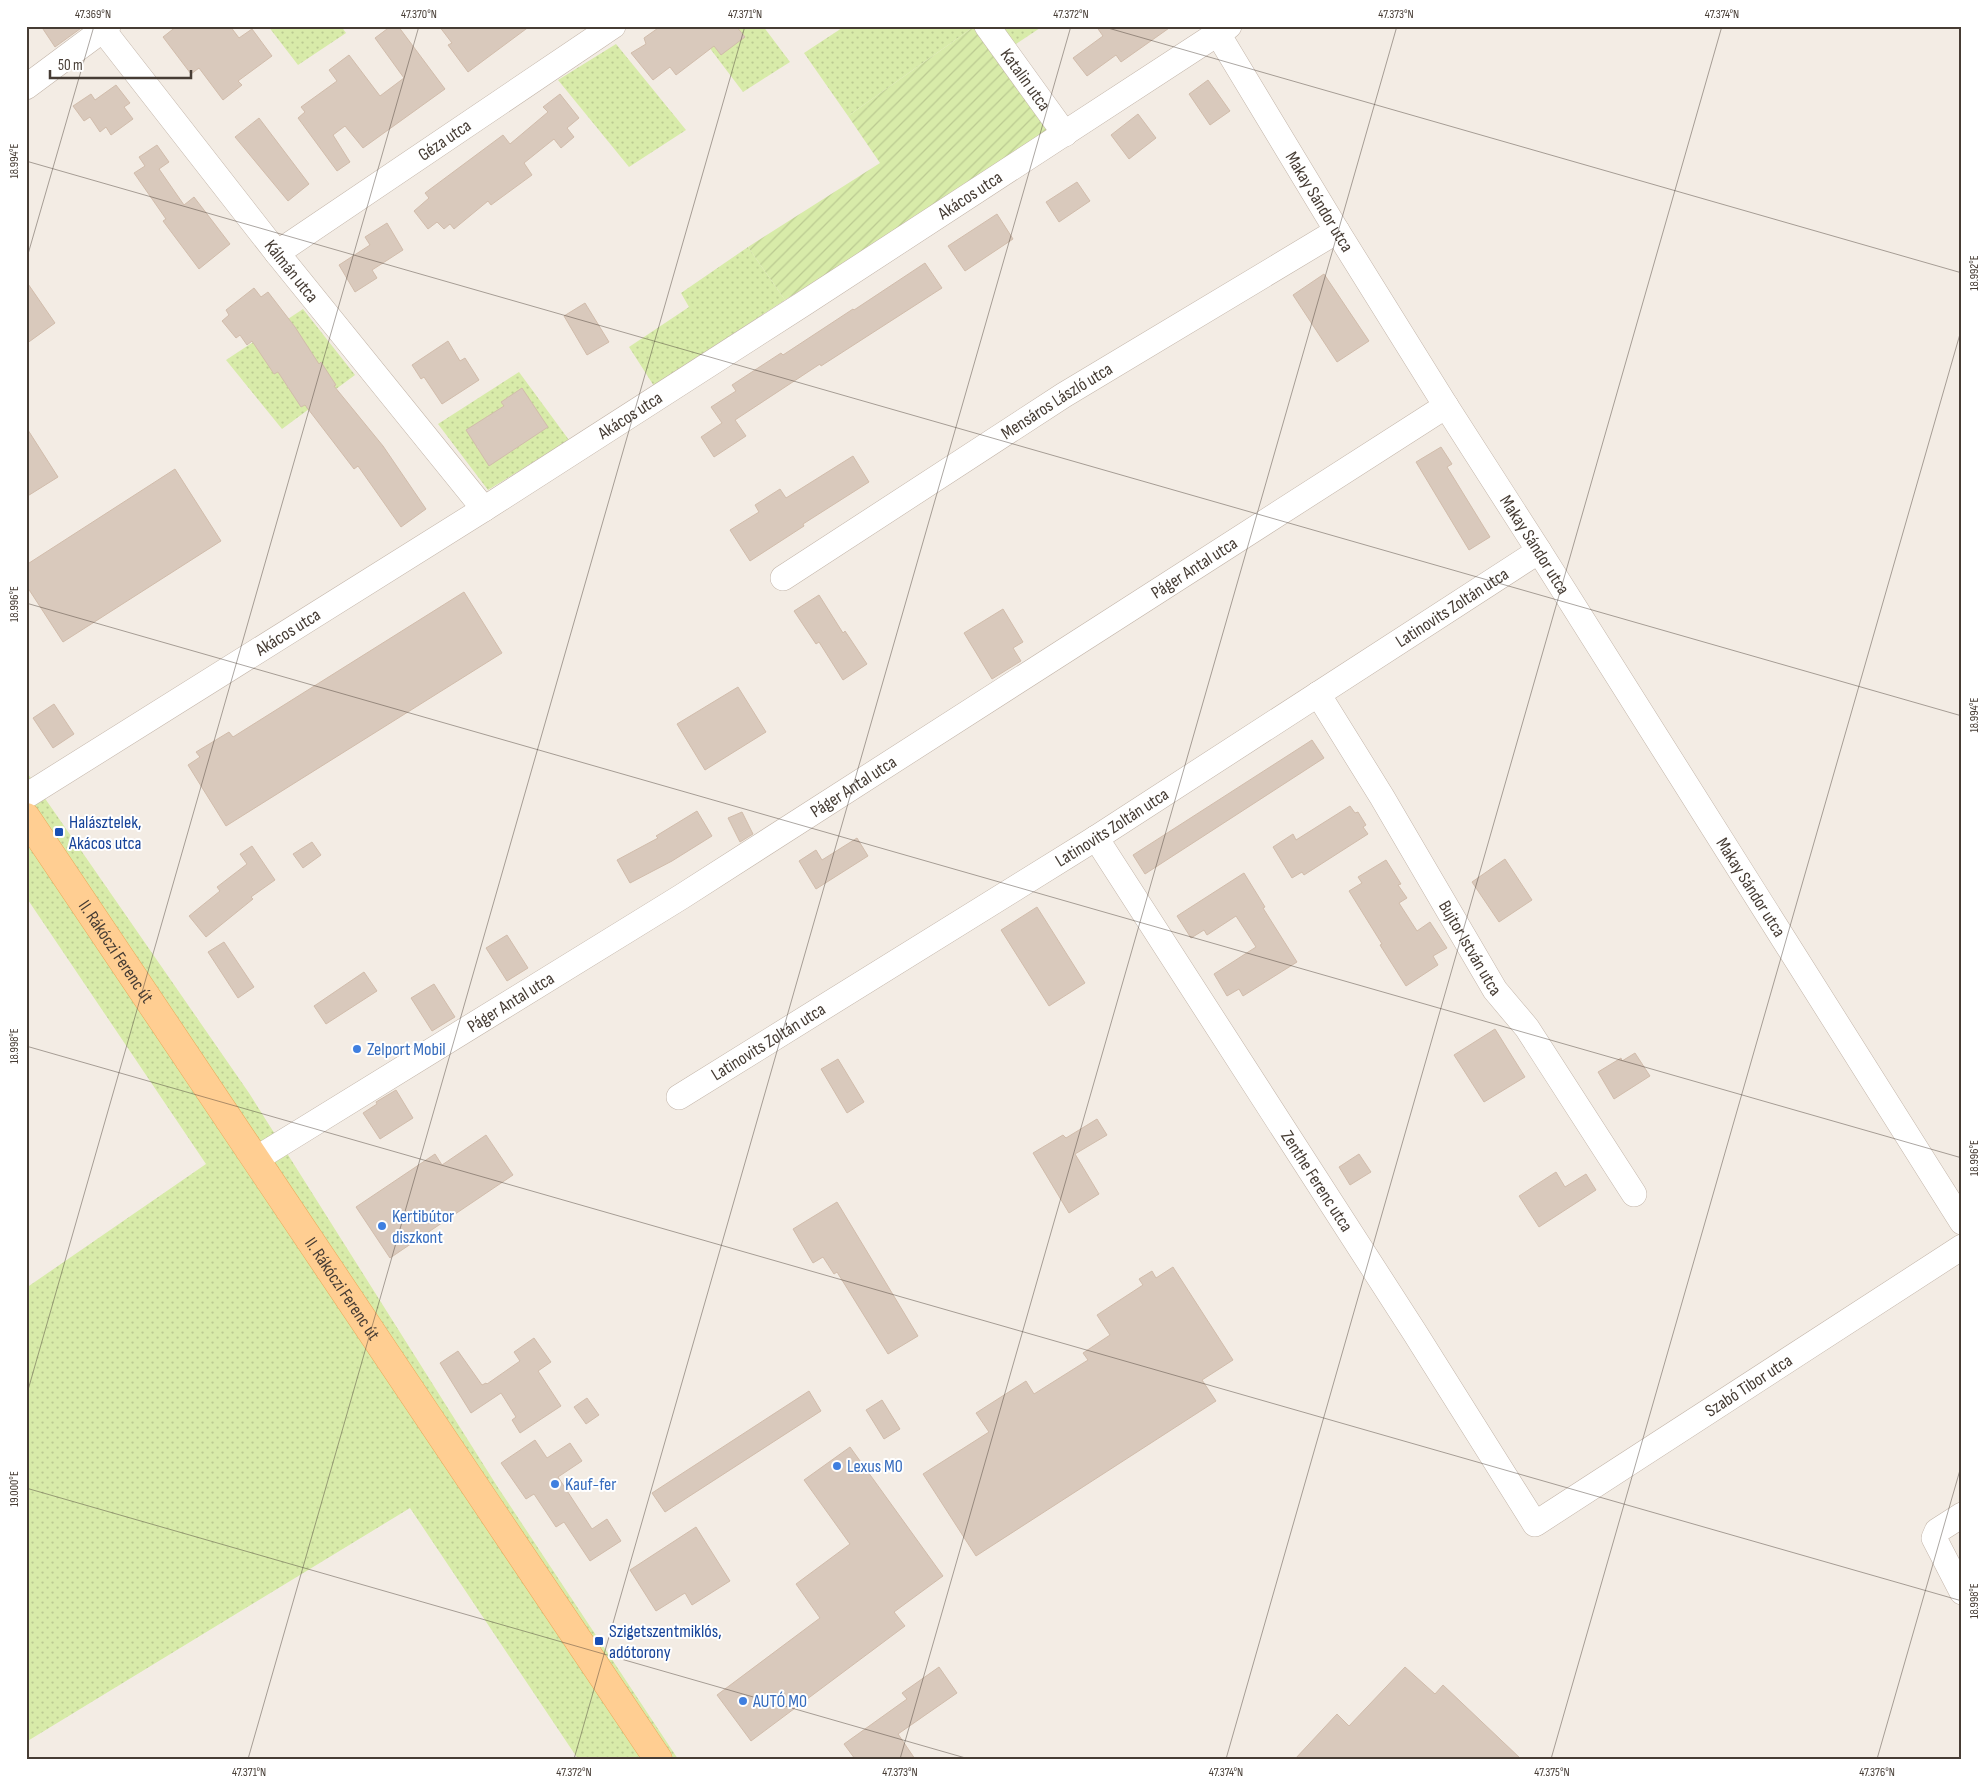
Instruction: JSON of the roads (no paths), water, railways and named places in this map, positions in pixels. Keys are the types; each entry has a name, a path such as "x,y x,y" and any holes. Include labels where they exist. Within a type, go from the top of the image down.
{"main road":[{"name":"II. Rákóczi Ferenc út","path":"26,817 658,1759"}],"street":[{"name":"Géza utca","path":"277,253 613,26"},
{"name":"Katalin utca","path":"988,26 1064,134"},
{"name":"Kálmán utca","path":"106,28 277,253 484,509"},
{"path":"26,87 106,28"},
{"name":"Akácos utca","path":"26,796 484,509 1224,30"},
{"name":"Makay Sándor utca","path":"1224,30 1337,232 1854,1054 1962,1222"},
{"name":"Mensáros László utca","path":"783,578 1064,395 1337,232"},
{"name":"Páger Antal utca","path":"256,1159 681,897 1446,406"},
{"name":"Latinovits Zoltán utca","path":"679,1097 1096,838 1539,551"},
{"name":"Bujtor István utca","path":"1318,694 1382,797 1495,990 1527,1028 1634,1194"},
{"name":"Zenthe Ferenc utca","path":"1096,838 1415,1333 1535,1524"},
{"name":"Szabó Tibor utca","path":"1535,1524 1962,1247"},
{"path":"1962,1516 1937,1531 1934,1538 1962,1592"}],"place":[{"name":"Halásztelek, Akácos utca","path":"59,832"},
{"name":"Zelport Mobil","path":"357,1049"},
{"name":"Kertibútor diszkont","path":"382,1226"},
{"name":"Lexus M0","path":"837,1466"},
{"name":"Kauf-fer","path":"555,1484"},
{"name":"Szigetszentmiklós, adótorony","path":"599,1641"},
{"name":"AUTÓ M0","path":"743,1701"}]}
